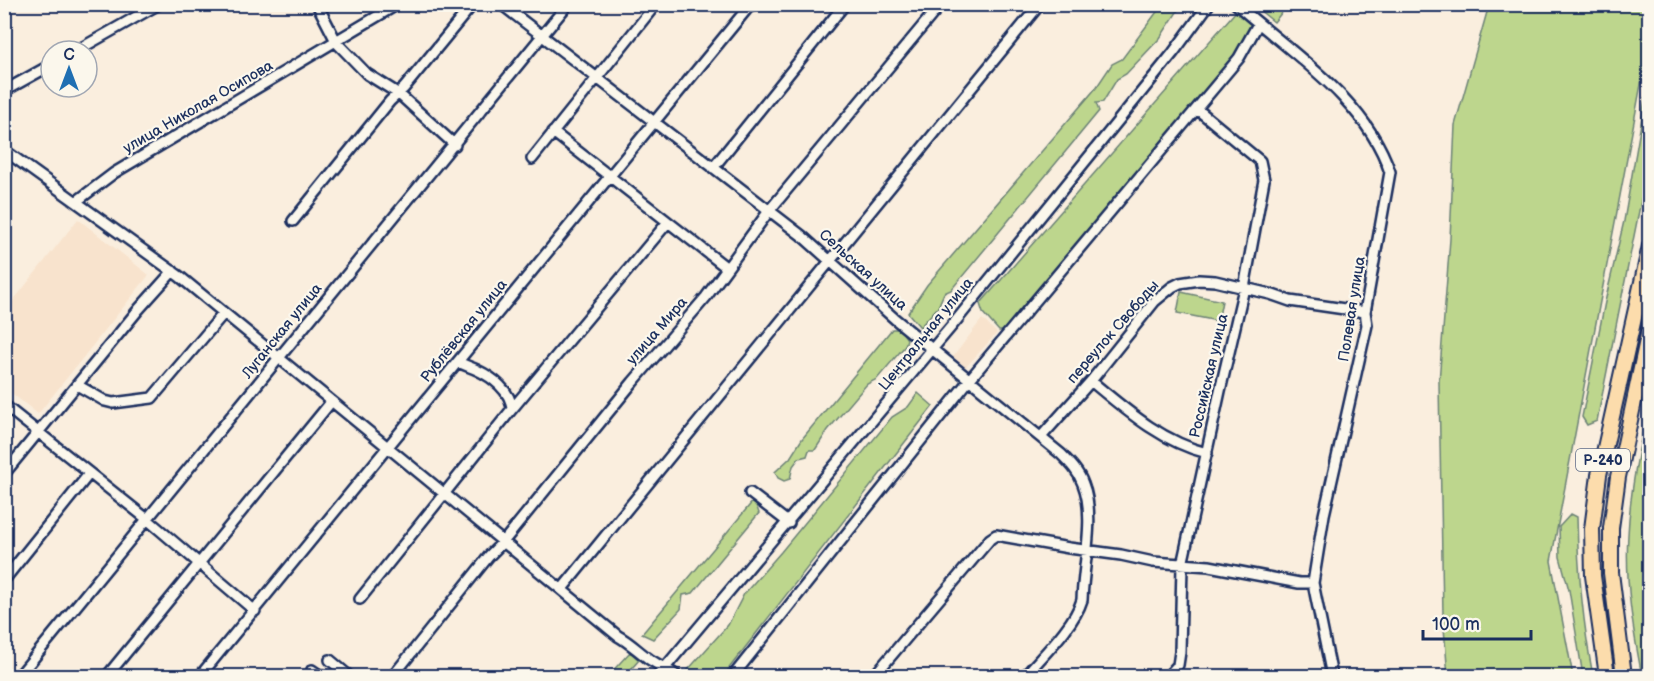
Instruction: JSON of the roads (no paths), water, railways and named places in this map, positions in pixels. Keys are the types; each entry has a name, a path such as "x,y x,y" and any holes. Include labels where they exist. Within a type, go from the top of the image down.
{"highway":[{"name":"Р-240","path":"1607,676 1593,576 1592,529 1599,475 1650,246"},
{"name":"Р-240","path":"1624,676 1611,573 1611,528 1618,477 1650,326"}],"street":[{"path":"97,39 159,4"},
{"path":"317,4 337,43 367,74 399,94 455,145"},
{"name":"улица Николая Осипова","path":"77,201 114,173 337,43 398,4"},
{"path":"293,221 390,100 399,94 473,4"},
{"name":"Сельская улица","path":"501,4 769,211 830,261 895,320 933,348 1041,437 1072,466 1083,482 1088,512 1082,600 1078,610 1059,636 1025,676"},
{"name":"Луганская улица","path":"19,676 568,4"},
{"path":"532,159 656,4"},
{"name":"Рублёвская улица","path":"200,676 751,4"},
{"path":"713,168 845,4"},
{"name":"улица Мира","path":"393,676 489,556 504,541 633,382 706,297 769,211 941,4"},
{"path":"562,589 1040,4"},
{"name":"Центральная улица","path":"658,676 789,523 933,348 1173,53 1209,4"},
{"name":"Полевая улица","path":"1236,4 1305,63 1356,111 1384,153 1390,172 1365,312 1367,325 1324,515 1313,583 1332,676"},
{"path":"733,676 970,379 1239,58 1258,24"},
{"path":"4,91 39,72"},
{"name":"Российская улица","path":"1174,675 1180,652 1182,565 1244,288 1264,180 1260,161 1197,109"},
{"path":"553,132 728,268"},
{"path":"4,150 173,271 618,636 629,642 651,661 666,667 677,676"},
{"path":"360,599 512,409 668,222"},
{"path":"4,474 139,309 173,271"},
{"name":"переулок Свободы","path":"1041,437 1091,381 1155,301 1172,287 1199,280 1215,281 1290,301 1365,312"},
{"path":"77,385 113,403 152,398 225,314"},
{"path":"459,362 474,368 499,384 512,403 512,409"},
{"path":"1091,381 1155,431 1197,451 1207,453"},
{"path":"107,676 331,402"},
{"path":"4,405 147,519 255,610"},
{"path":"4,580 89,474"},
{"path":"750,493 789,523"},
{"path":"874,676 990,539 996,535 1152,562 1209,566 1299,583 1313,583"},
{"path":"330,660 349,676"},
{"path":"312,670 321,676"}]}
